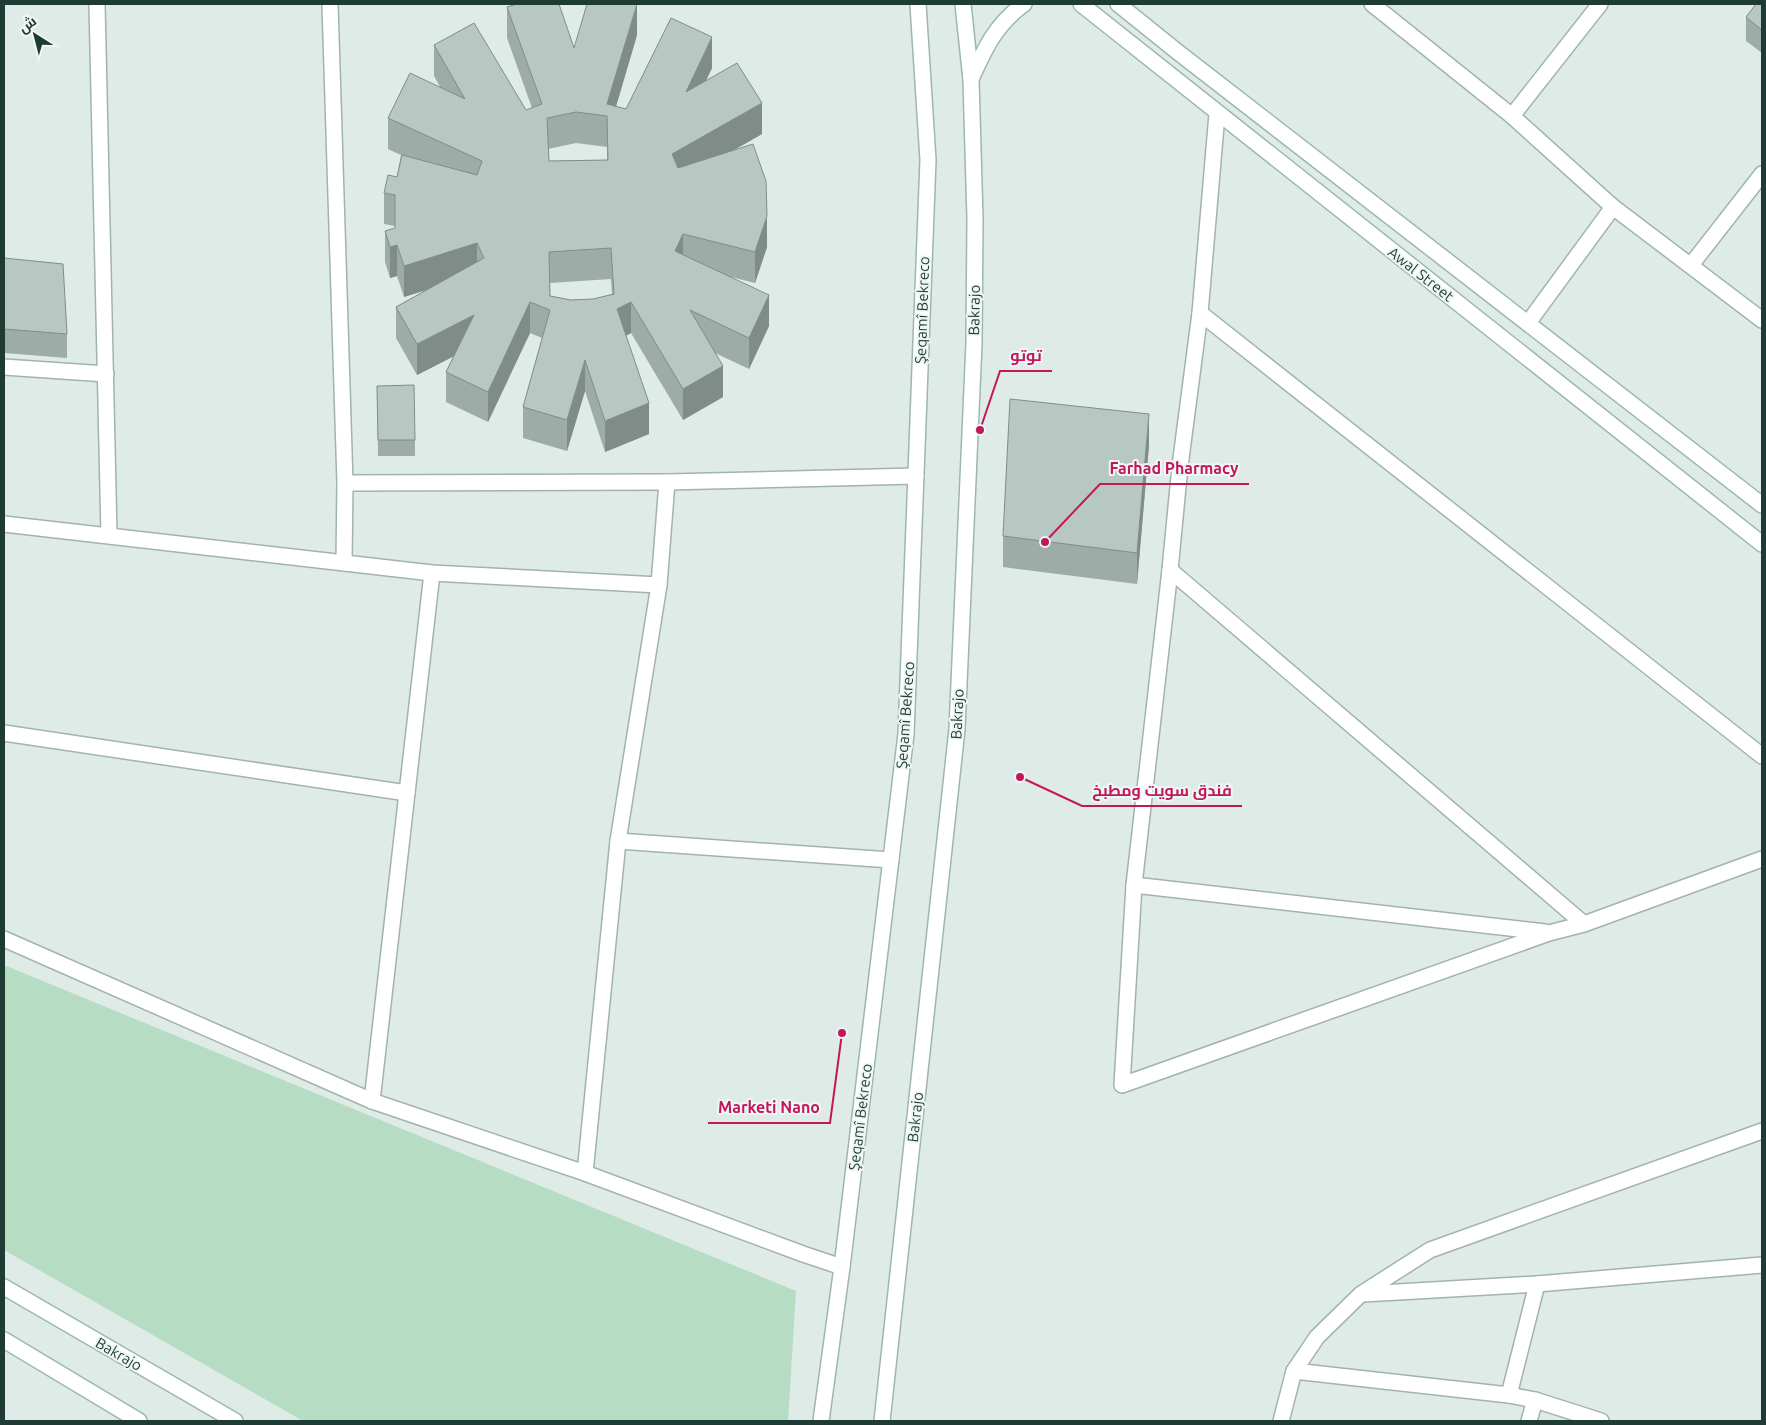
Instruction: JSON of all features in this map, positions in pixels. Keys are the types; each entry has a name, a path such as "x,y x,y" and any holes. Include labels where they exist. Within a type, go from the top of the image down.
{"street":[{"path":"97,4 109,535"},
{"path":"330,4 344,483 344,563"},
{"name":"Şeqamî Bekreco","path":"821,1421 842,1267 906,734 928,160 918,4"},
{"name":"Bakrajo","path":"882,1421 958,729 974,343 975,219 971,80 963,4"},
{"path":"971,80 980,59 1000,24 1024,4"},
{"name":"Awal Street","path":"1081,4 1762,544"},
{"name":"Awal Street","path":"1118,4 1762,505"},
{"path":"1372,4 1512,116 1613,206 1762,320"},
{"path":"1512,116 1600,4"},
{"path":"1218,114 1200,313 1180,466 1134,885 1122,1085 1549,933 1584,924 1762,859"},
{"path":"1692,265 1762,174"},
{"path":"1528,323 1613,206"},
{"path":"1200,313 1762,756"},
{"path":"4,367 106,374"},
{"path":"344,483 667,482 916,476"},
{"path":"585,1173 618,841 659,585 667,482"},
{"path":"4,524 432,573 659,585"},
{"path":"1170,570 1584,924"},
{"path":"372,1101 432,573"},
{"path":"4,733 407,794"},
{"path":"618,841 891,860"},
{"path":"1134,885 1549,933"},
{"path":"4,939 372,1101 585,1173 842,1267"},
{"path":"1281,1421 1294,1371 1317,1337 1361,1294 1430,1250 1762,1131"},
{"path":"1361,1294 1537,1284 1762,1265"},
{"path":"1509,1395 1537,1284"},
{"name":"Bakrajo","path":"4,1287 235,1421"},
{"path":"4,1340 139,1421"},
{"path":"1294,1371 1509,1395 1535,1400 1601,1421"},
{"path":"1529,1421 1535,1400"}],"green space":[{"path":"4,965 796,1291 788,1421 303,1421 4,1250"}],"building":[{"path":"517,4 559,4 574,48 587,4 637,4 607,104 626,109 671,18 712,37 686,92 737,63 762,103 672,154 678,168 753,144 766,181 767,216 755,252 683,234 675,251 769,295 749,338 690,310 723,366 683,389 631,302 617,309 649,403 605,421 585,360 567,420 523,407 550,310 530,302 488,392 446,372 474,315 417,344 396,307 484,258 477,243 404,266 397,245 390,247 385,231 395,228 395,195 384,193 388,175 397,177 402,155 477,175 482,161 388,118 410,73 465,99 434,45 474,23 526,110 542,104 507,7","holes":["576,112 607,116 608,160 549,161 547,118","611,248 614,294 593,299 571,300 550,296 549,252"]},
{"path":"1756,4 1762,4 1762,30 1746,17"},
{"path":"4,258 63,264 67,334 4,329"},
{"path":"414,385 415,440 378,440 377,386"},
{"path":"1010,399 1149,414 1137,553 1003,536"}],"place":[{"name":"توتو","path":"980,430"},
{"name":"Farhad Pharmacy","path":"1045,542"},
{"name":"فندق سويت ومطبخ","path":"1020,777"},
{"name":"Marketi Nano","path":"842,1033"}]}
